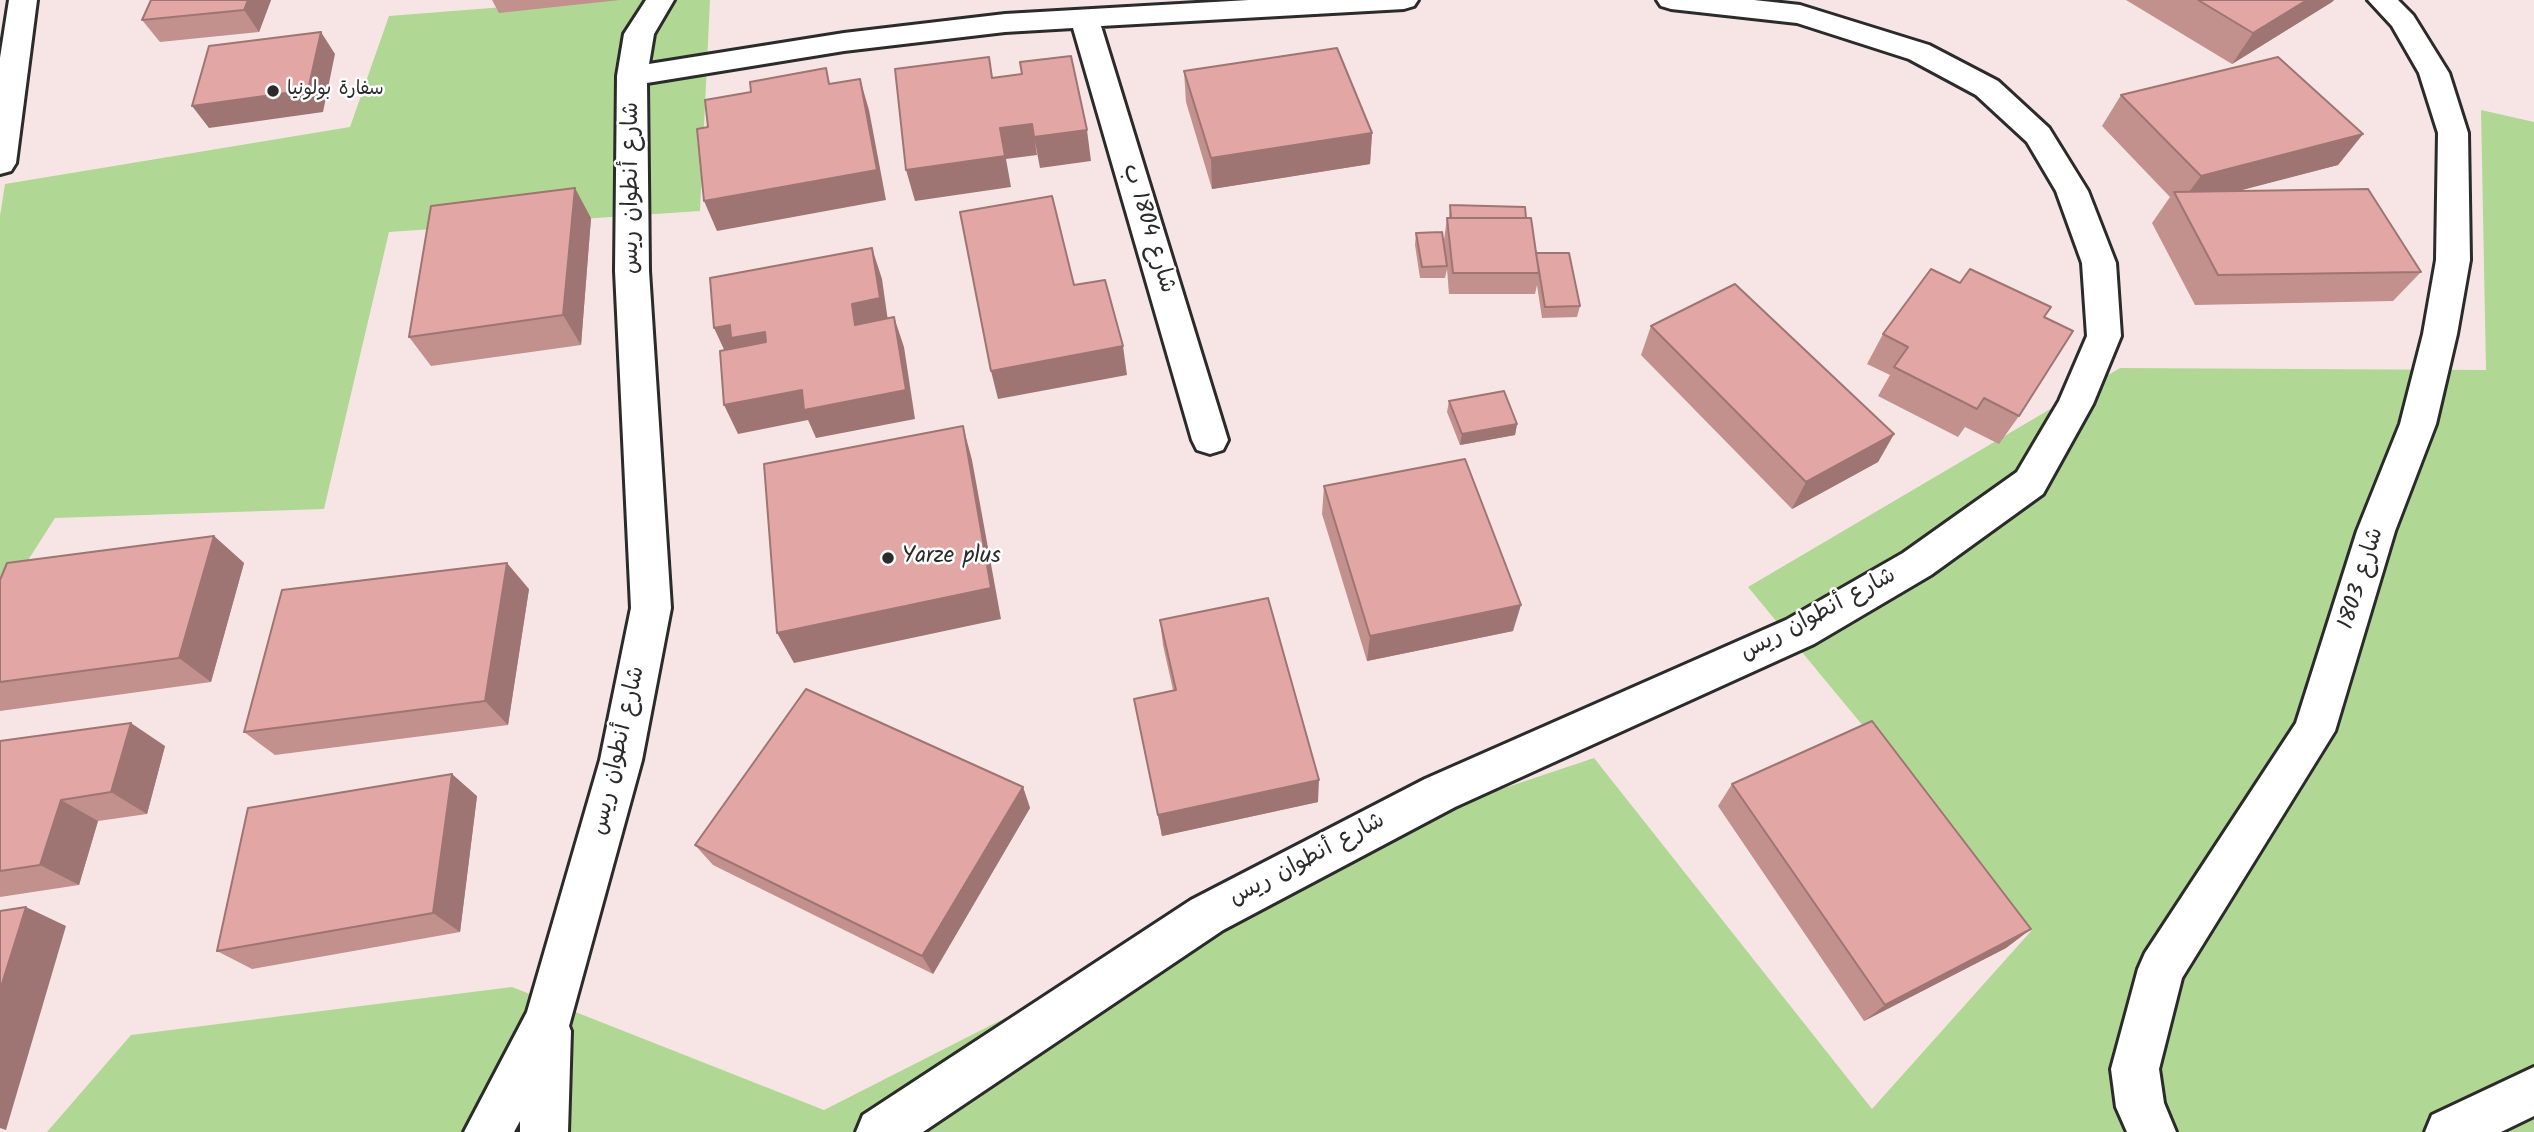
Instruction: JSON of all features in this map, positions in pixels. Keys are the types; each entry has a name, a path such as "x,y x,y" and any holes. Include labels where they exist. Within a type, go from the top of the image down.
{"street":[{"path":"0,163 23,0"},
{"path":"632,76 639,34 660,0"},
{"name":"شارع أنطوان ريس","path":"488,1132 548,1021 621,760 652,608 632,271 632,76 844,41 1005,23 1404,0"},
{"name":"شارع أنطوان ريس","path":"880,1132 1207,915 1440,793 1800,632 1917,564 2030,483 2075,404 2104,337 2099,263 2072,191 2038,135 1987,88 1919,52 1800,14 1759,4 1671,0"},
{"name":"شارع 1803","path":"2152,1132 2140,1107 2135,1069 2161,969 2314,731 2376,531 2418,424 2440,334 2453,260 2453,133 2434,73 2403,21 2382,0"},
{"name":"شارع 1804 ب","path":"1084,18 1210,440"},
{"name":"شارع أنطوان ريس","path":"544,1132 548,1021"},
{"path":"2449,1132 2534,1091"}],"green space":[{"path":"593,0 710,0 700,211 389,232 324,509 55,518 0,604 0,216 5,184 350,127 389,16"},
{"path":"2481,110 2534,122 2534,1132 47,1132 131,1035 512,987 824,1110 1367,834 1594,758 1872,1109 2032,930 1748,587 2120,368 2486,370"}],"building":[{"path":"151,0 248,0 244,10 142,20"},
{"path":"2198,0 2307,0 2253,33"},
{"path":"321,32 308,90 192,106 209,46"},
{"path":"1337,48 1372,133 1211,158 1184,71"},
{"path":"1071,56 1087,130 1034,137 1032,124 1000,128 1005,156 906,170 895,69 989,57 992,78 1022,74 1020,62"},
{"path":"2278,57 2363,134 2201,176 2121,95"},
{"path":"826,68 829,84 860,79 877,170 704,201 697,129 708,127 705,100 751,92 750,82"},
{"path":"575,188 563,315 409,337 431,206"},
{"path":"2368,189 2421,272 2218,275 2174,192"},
{"path":"1052,196 1074,285 1105,280 1123,346 991,371 960,212"},
{"path":"1450,205 1525,207 1526,218 1451,218"},
{"path":"1447,218 1531,218 1539,273 1453,273"},
{"path":"1442,232 1447,266 1422,267 1416,233"},
{"path":"872,248 880,298 852,304 855,325 894,317 906,390 804,410 802,390 724,405 720,351 766,342 765,332 731,338 730,325 714,328 710,278"},
{"path":"1536,253 1569,253 1580,306 1545,307"},
{"path":"1931,269 1960,283 1970,269 2051,307 2044,317 2073,331 2019,416 1984,398 1977,409 1894,367 1908,347 1883,334"},
{"path":"1735,284 1894,434 1806,482 1651,326"},
{"path":"1504,391 1517,424 1462,434 1449,401"},
{"name":"Yarze plus","path":"963,426 991,588 777,633 764,464"},
{"path":"1465,459 1521,605 1370,636 1324,486"},
{"path":"214,536 179,658 0,682 0,580 7,563"},
{"path":"507,563 485,701 244,732 282,590"},
{"path":"1268,598 1319,780 1158,815 1134,699 1176,690 1160,620"},
{"path":"806,689 1023,787 922,956 695,845"},
{"path":"1872,721 2031,929 1885,1005 1732,784"},
{"path":"131,723 111,792 61,800 40,865 0,871 0,741"},
{"path":"452,774 433,913 217,951 248,808"},
{"path":"26,907 0,990 0,911"}],"place":[{"name":"سفارة بولونيا","path":"273,91"},
{"name":"Yarze plus","path":"888,558"}]}
